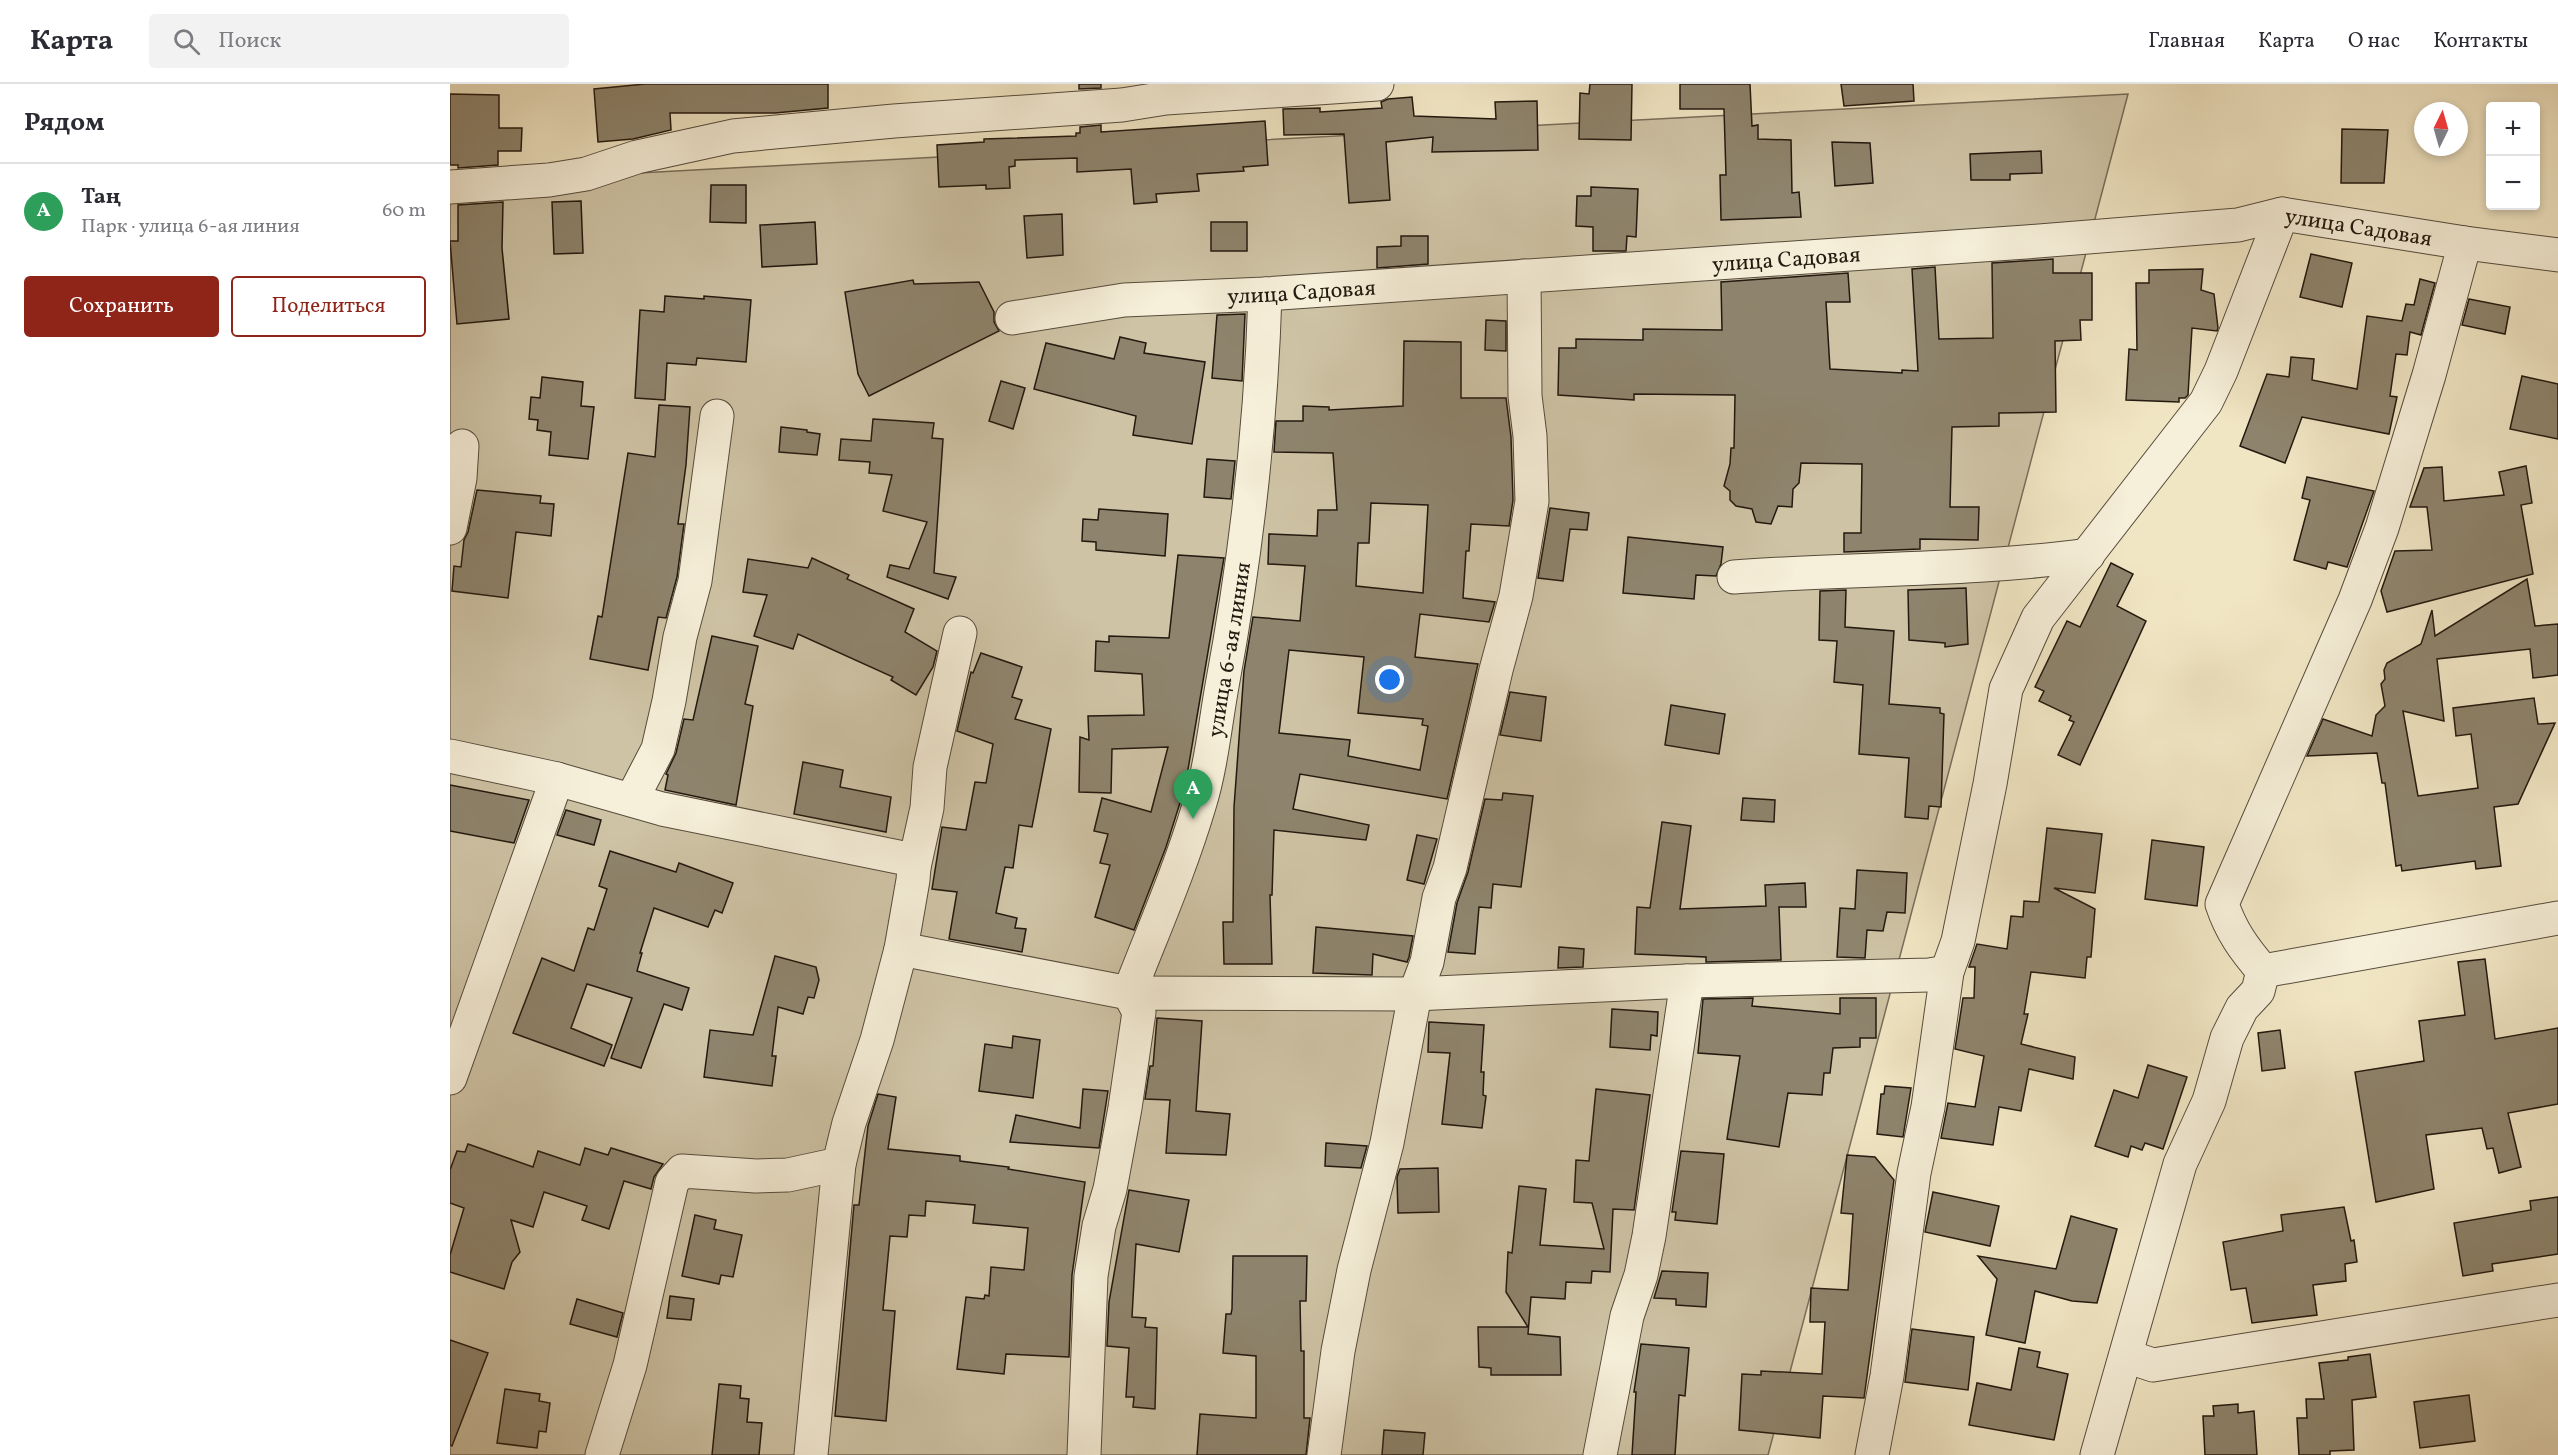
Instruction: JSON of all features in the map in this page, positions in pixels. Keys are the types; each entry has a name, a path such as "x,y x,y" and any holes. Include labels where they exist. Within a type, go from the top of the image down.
{"street":[{"path":"450,187 549,180 586,174 637,157 733,136 894,121 1122,105 1166,98 1377,84"},
{"path":"1872,1455 1887,1376 1914,1173 1929,1107 1947,972 1958,941 1990,784 2006,689 2038,618 2206,402 2221,371 2282,214"},
{"name":"улица Садовая","path":"1012,318 1124,300 1265,294 2184,230 2238,225 2282,214 2558,255"},
{"path":"2263,971 2238,942 2222,903 2355,600 2382,528 2429,375 2465,243"},
{"path":"1324,1455 1338,1351 1354,1270 1387,1143 1415,994 1427,962 1439,898 1450,868 1496,670 1516,596 1526,544 1532,501 1530,436 1525,396 1524,276"},
{"name":"улица 6-ая линия","path":"1129,993 1184,855 1200,804 1246,544 1263,346 1265,294"},
{"path":"632,799 658,749 669,700 680,637 694,581 717,416"},
{"path":"450,528 460,478 462,446"},
{"path":"1734,577 2036,562 2088,555"},
{"path":"811,1455 839,1164 849,1123 877,1040 901,949 914,867 927,808 930,767 960,633"},
{"path":"450,756 557,779 662,809 908,859 914,867"},
{"path":"450,1078 557,779"},
{"path":"2263,971 2558,918"},
{"path":"901,949 1129,993 1415,994 1687,981 1929,975 1947,972"},
{"path":"2097,1455 2180,1164 2209,1101 2227,1038 2242,1008 2258,991 2263,971"},
{"path":"1600,1455 1627,1316 1641,1275 1649,1236 1687,981"},
{"path":"1084,1455 1091,1276 1099,1226 1110,1189 1125,1108 1138,1012 1129,993"},
{"path":"602,1455 630,1365 672,1182 682,1171 788,1176 839,1164"},
{"path":"2126,1356 2153,1365 2558,1300"}],"shaded area":[{"path":"2128,94 1768,1455 450,1455 450,183"}],"building":[{"path":"645,84 828,84 828,108 775,113 670,113 671,130 633,139 598,142 594,89"},
{"path":"1079,84 1101,84 1101,88 1079,89"},
{"path":"1590,84 1632,84 1631,140 1579,139 1580,93 1589,94"},
{"path":"1680,84 1750,84 1752,126 1758,125 1758,139 1791,140 1792,193 1799,192 1801,217 1721,220 1720,175 1726,175 1724,109 1680,109"},
{"path":"1841,84 1913,84 1914,101 1844,106"},
{"path":"450,94 499,95 499,128 522,128 521,151 498,151 498,165 458,168 458,165 450,165"},
{"path":"1412,97 1414,116 1496,119 1495,102 1537,101 1538,150 1432,152 1433,137 1386,142 1390,200 1349,203 1344,134 1284,135 1283,109 1320,108 1320,112 1382,108 1381,102 1388,99"},
{"path":"1265,121 1268,165 1243,167 1244,171 1197,174 1199,191 1156,194 1157,202 1134,204 1131,169 1077,172 1077,158 1015,160 1015,166 1009,167 1010,188 986,189 986,185 939,187 937,145 984,142 984,139 1076,136 1076,133 1080,133 1080,127 1101,125 1101,132"},
{"path":"2342,129 2388,130 2384,183 2341,183"},
{"path":"1832,142 1870,143 1873,183 1835,186"},
{"path":"2041,151 2042,173 2010,174 2010,180 1971,180 1970,154"},
{"path":"711,185 746,185 746,223 710,222"},
{"path":"1591,187 1638,189 1636,237 1627,236 1626,251 1593,251 1593,227 1576,226 1577,196 1591,196"},
{"path":"581,201 583,253 554,254 552,202"},
{"path":"503,202 502,248 509,319 457,324 450,241 458,241 458,205"},
{"path":"1062,214 1063,255 1027,258 1024,216"},
{"path":"815,222 817,264 762,267 760,225"},
{"path":"1211,222 1247,222 1247,251 1211,251"},
{"path":"1401,236 1428,236 1428,264 1377,268 1377,247 1401,246"},
{"path":"2311,254 2352,263 2342,307 2300,297"},
{"path":"2053,259 2053,273 2092,273 2092,320 2080,320 2081,340 2055,341 2056,412 1999,413 1999,426 1952,427 1950,507 1979,507 1978,540 1920,539 1920,549 1844,552 1844,533 1861,533 1862,464 1801,463 1799,483 1793,489 1792,507 1778,506 1771,524 1756,522 1752,509 1736,506 1730,500 1730,491 1724,486 1730,464 1731,448 1734,448 1735,395 1634,394 1634,400 1558,395 1559,348 1576,348 1576,339 1643,340 1643,329 1722,330 1721,282 1848,273 1850,302 1826,302 1830,369 1902,373 1902,370 1918,371 1912,269 1935,267 1939,339 1993,338 1992,263"},
{"path":"2203,269 2201,290 2214,294 2218,328 2217,331 2192,328 2188,395 2185,398 2179,398 2179,402 2126,400 2129,349 2137,350 2136,283 2149,283 2149,270"},
{"path":"2420,279 2435,283 2421,335 2410,332 2407,355 2396,354 2390,396 2397,397 2389,434 2302,417 2285,463 2240,446 2267,374 2289,377 2291,357 2314,359 2312,380 2357,389 2367,316 2402,321 2406,304 2414,305"},
{"path":"913,280 914,284 979,282 994,312 994,322 999,331 869,396 858,374 845,292"},
{"path":"665,296 704,299 704,296 751,300 746,362 697,358 696,365 667,363 665,400 635,398 640,310 664,312"},
{"path":"2469,299 2510,307 2505,334 2462,325"},
{"path":"1245,314 1242,381 1212,378 1217,315"},
{"path":"1486,320 1506,321 1506,351 1485,350"},
{"path":"1120,337 1146,343 1144,353 1205,362 1192,444 1133,435 1136,416 1034,389 1046,343 1114,359"},
{"path":"1404,341 1461,342 1461,398 1506,398 1511,437 1513,500 1509,526 1471,524 1469,551 1466,551 1463,598 1495,602 1489,622 1420,614 1415,657 1478,664 1447,799 1300,774 1293,809 1369,825 1366,840 1274,830 1272,895 1270,895 1272,964 1224,964 1223,922 1233,922 1234,807 1244,671 1253,617 1300,621 1305,566 1268,564 1269,534 1317,536 1318,510 1337,510 1333,453 1274,452 1276,421 1303,421 1303,406 1329,407 1329,410 1403,406","holes":["1371,503 1428,505 1423,593 1356,586 1358,543 1369,543","1289,650 1364,657 1358,713 1423,719 1422,725 1428,726 1420,770 1348,756 1350,740 1279,733"]},
{"path":"2522,376 2558,384 2558,439 2510,429"},
{"path":"542,377 583,382 581,406 594,407 588,459 549,455 551,432 537,430 538,420 529,419 531,397 540,398"},
{"path":"1001,381 1025,388 1013,429 989,421"},
{"path":"659,405 690,407 686,465 678,524 684,524 677,577 666,618 658,617 648,670 590,659 598,616 602,617 628,453 655,457"},
{"path":"873,419 934,423 932,438 943,439 934,573 956,577 948,599 887,577 890,565 909,569 927,522 883,511 892,475 869,473 870,462 839,460 841,439 871,441"},
{"path":"781,427 820,434 817,455 779,452"},
{"path":"1207,459 1235,461 1231,499 1204,497"},
{"path":"2526,466 2532,503 2521,505 2533,574 2387,612 2381,591 2395,551 2432,550 2427,507 2410,507 2424,468 2442,467 2444,501 2504,495 2499,472"},
{"path":"2307,477 2374,491 2347,567 2328,562 2326,569 2294,560 2310,500 2302,498"},
{"path":"477,490 541,496 540,503 554,504 551,536 516,532 508,598 452,591 454,566 461,567 464,540 468,532"},
{"path":"1550,508 1589,513 1587,530 1570,529 1563,581 1538,578"},
{"path":"1099,509 1168,514 1165,556 1096,550 1096,542 1082,541 1083,519 1098,520"},
{"path":"1628,537 1723,547 1721,564 1716,576 1696,575 1694,599 1623,593"},
{"path":"1178,555 1224,558 1185,787 1166,847 1134,930 1095,917 1110,865 1100,863 1108,834 1094,831 1102,798 1151,812 1168,747 1112,749 1111,793 1079,792 1080,737 1089,740 1088,716 1144,715 1142,674 1095,671 1096,641 1109,642 1109,636 1169,638"},
{"path":"812,558 849,575 847,579 914,609 905,632 937,651 933,667 916,695 891,680 893,677 798,634 793,649 754,636 767,595 743,592 748,559 808,568"},
{"path":"2111,563 2133,574 2117,606 2146,621 2080,765 2058,755 2074,722 2069,720 2071,716 2039,701 2044,691 2035,687 2067,621 2080,627"},
{"path":"2527,579 2535,626 2558,624 2558,675 2533,678 2530,649 2437,659 2444,721 2403,711 2418,796 2478,788 2471,734 2456,736 2453,708 2534,698 2538,724 2555,723 2518,804 2494,807 2501,866 2476,869 2475,861 2402,871 2401,865 2396,866 2385,783 2382,783 2377,753 2307,756 2323,719 2372,736 2376,715 2385,706 2381,684 2385,679 2384,670 2387,663 2421,644 2432,610 2435,636"},
{"path":"1966,588 1968,644 1945,647 1945,643 1909,640 1908,590"},
{"path":"1846,590 1845,627 1894,631 1889,704 1940,708 1940,713 1944,714 1941,807 1929,806 1928,819 1905,817 1909,758 1859,754 1863,685 1834,682 1837,641 1819,640 1820,591"},
{"path":"712,636 758,646 745,704 753,706 736,805 665,790 668,775 666,774 676,753 684,719 693,720"},
{"path":"981,653 1022,667 1012,697 1022,700 1015,719 1051,729 1032,827 1019,825 1013,868 1005,867 996,913 1017,918 1015,928 1026,929 1022,952 949,939 957,892 932,889 942,827 966,830 975,782 986,783 993,744 957,731 971,672 973,673"},
{"path":"1510,692 1546,697 1541,741 1500,735"},
{"path":"1671,705 1725,714 1719,754 1665,745"},
{"path":"803,762 843,770 840,787 891,797 886,832 794,814"},
{"path":"450,785 529,800 514,843 450,831"},
{"path":"1503,793 1533,796 1521,887 1493,884 1491,908 1479,907 1475,954 1448,952 1457,903 1468,872 1485,799 1502,800"},
{"path":"1743,798 1775,800 1774,822 1741,820"},
{"path":"566,810 601,820 594,845 557,835"},
{"path":"1662,822 1691,826 1680,909 1766,906 1765,885 1805,883 1806,907 1779,907 1781,960 1706,962 1706,957 1635,954 1637,907 1650,908"},
{"path":"2047,828 2102,834 2095,893 2054,888 2095,909 2091,957 2087,957 2085,978 2031,972 2024,1014 2028,1014 2021,1044 2075,1057 2073,1079 2029,1069 2021,1111 1999,1107 1993,1145 1941,1138 1948,1103 1975,1107 1984,1056 1955,1049 1963,998 1974,998 1975,967 1969,967 1977,944 2007,949 2011,916 2023,917 2024,901 2039,902"},
{"path":"1417,835 1437,839 1424,884 1407,880"},
{"path":"2152,840 2204,847 2197,906 2145,899"},
{"path":"610,851 676,872 679,863 733,883 722,913 715,910 708,927 654,908 637,971 689,988 682,1010 664,1004 641,1068 611,1058 632,998 587,984 571,1028 612,1045 604,1066 513,1033 542,958 574,971 588,928 594,930 607,889 599,886"},
{"path":"1857,870 1907,873 1905,913 1887,912 1883,931 1867,930 1865,958 1837,957 1840,908 1855,909"},
{"path":"1316,927 1413,936 1409,957 1407,962 1373,954 1372,975 1313,973"},
{"path":"1559,947 1584,949 1583,967 1558,968"},
{"path":"775,956 816,967 819,980 814,998 808,997 803,1014 778,1007 772,1056 776,1056 772,1086 704,1077 710,1030 753,1035"},
{"path":"2485,959 2495,1039 2558,1028 2558,1104 2508,1113 2521,1167 2499,1173 2493,1148 2487,1149 2482,1128 2426,1135 2434,1189 2376,1202 2355,1072 2424,1061 2419,1021 2465,1015 2458,962"},
{"path":"1753,998 1752,1006 1840,1014 1840,998 1876,998 1876,1038 1860,1038 1860,1047 1833,1048 1830,1073 1824,1073 1822,1095 1788,1093 1779,1147 1727,1139 1740,1056 1698,1053 1703,999"},
{"path":"1612,1009 1658,1012 1657,1036 1651,1035 1650,1050 1610,1047"},
{"path":"1157,1018 1202,1021 1196,1111 1230,1114 1226,1155 1166,1153 1170,1100 1145,1099 1150,1066 1153,1066"},
{"path":"1429,1022 1484,1025 1481,1072 1484,1072 1483,1095 1486,1096 1482,1128 1442,1124 1450,1053 1428,1052"},
{"path":"2280,1030 2285,1068 2262,1071 2258,1033"},
{"path":"1013,1036 1040,1040 1033,1098 979,1091 985,1044 1012,1048"},
{"path":"2148,1065 2187,1077 2163,1149 2145,1143 2142,1150 2131,1146 2128,1157 2095,1146 2114,1090 2138,1098"},
{"path":"1885,1086 1911,1088 1903,1137 1877,1134 1881,1094 1884,1094"},
{"path":"1083,1089 1108,1091 1099,1148 1010,1142 1016,1115 1080,1128"},
{"path":"1596,1089 1650,1095 1634,1210 1613,1209 1610,1272 1592,1271 1591,1283 1566,1282 1565,1299 1531,1297 1528,1334 1560,1337 1561,1375 1491,1375 1491,1368 1479,1367 1478,1327 1528,1327 1506,1292 1508,1252 1512,1253 1519,1186 1546,1189 1540,1245 1604,1249 1592,1203 1574,1202 1576,1160 1589,1161"},
{"path":"878,1094 896,1097 888,1149 960,1156 960,1161 1009,1167 1008,1169 1085,1182 1072,1275 1069,1357 1006,1354 1004,1374 957,1369 966,1297 984,1299 985,1295 989,1296 991,1267 1024,1270 1028,1228 973,1223 975,1205 926,1201 925,1216 909,1215 907,1237 890,1236 883,1310 895,1311 886,1421 835,1416 854,1205 859,1205 868,1126"},
{"path":"1326,1143 1367,1146 1361,1168 1325,1166"},
{"path":"468,1144 533,1167 538,1151 580,1165 585,1148 608,1155 611,1148 663,1164 654,1177 651,1189 624,1181 609,1229 582,1220 587,1206 544,1192 533,1227 511,1220 520,1252 512,1262 504,1289 450,1272 450,1255 464,1208 450,1203 450,1170 457,1151 465,1152"},
{"path":"1681,1151 1724,1154 1717,1224 1675,1220 1676,1212 1672,1212"},
{"path":"1847,1155 1875,1157 1894,1180 1864,1398 1823,1396 1820,1438 1739,1430 1742,1374 1761,1375 1761,1371 1822,1374 1825,1322 1810,1322 1811,1288 1848,1290 1853,1214 1841,1213"},
{"path":"1438,1168 1439,1212 1398,1213 1397,1177 1400,1169"},
{"path":"1129,1190 1189,1200 1179,1252 1136,1244 1132,1317 1146,1318 1145,1327 1157,1328 1155,1409 1133,1407 1134,1397 1126,1397 1129,1348 1107,1346 1109,1302"},
{"path":"1933,1192 1999,1206 1990,1246 1925,1232"},
{"path":"2558,1197 2558,1254 2492,1264 2493,1271 2463,1276 2454,1223 2531,1210 2530,1201"},
{"path":"2344,1207 2351,1241 2354,1240 2357,1262 2345,1264 2346,1281 2313,1285 2317,1315 2252,1323 2246,1288 2231,1290 2223,1242 2283,1231 2281,1215"},
{"path":"695,1215 716,1220 714,1229 742,1235 733,1277 721,1275 719,1284 682,1276"},
{"path":"2071,1216 2117,1229 2097,1303 2072,1301 2035,1291 2025,1343 1986,1335 1997,1279 1978,1256 2056,1269"},
{"path":"1233,1256 1307,1256 1306,1301 1300,1301 1301,1351 1304,1351 1304,1418 1310,1418 1306,1455 1197,1455 1200,1414 1256,1418 1256,1356 1223,1353 1226,1314 1231,1314 1232,1309"},
{"path":"1662,1271 1708,1273 1706,1307 1676,1305 1676,1299 1654,1298"},
{"path":"670,1296 694,1299 691,1320 667,1318"},
{"path":"577,1299 623,1313 617,1337 570,1324"},
{"path":"1912,1329 1974,1337 1968,1390 1905,1382"},
{"path":"450,1340 488,1353 452,1446 450,1445"},
{"path":"1641,1344 1689,1348 1685,1396 1679,1395 1675,1455 1632,1455 1636,1392 1634,1392"},
{"path":"2019,1348 2040,1352 2037,1367 2068,1374 2054,1440 1969,1425 1977,1383 2011,1390"},
{"path":"2370,1354 2376,1397 2352,1400 2354,1450 2330,1451 2330,1455 2299,1455 2297,1418 2307,1418 2306,1399 2324,1399 2319,1363 2348,1360 2348,1357"},
{"path":"719,1384 741,1386 740,1398 749,1399 747,1422 762,1423 759,1455 712,1455"},
{"path":"505,1389 540,1394 539,1401 550,1403 546,1432 539,1431 537,1448 497,1443"},
{"path":"2469,1395 2475,1441 2420,1448 2414,1402"},
{"path":"2238,1404 2238,1413 2254,1411 2257,1455 2205,1455 2203,1416 2214,1416 2213,1406"},
{"path":"1384,1430 1425,1433 1423,1455 1382,1455"}],"place":[{"name":"Таң","path":"1193,819"}]}
